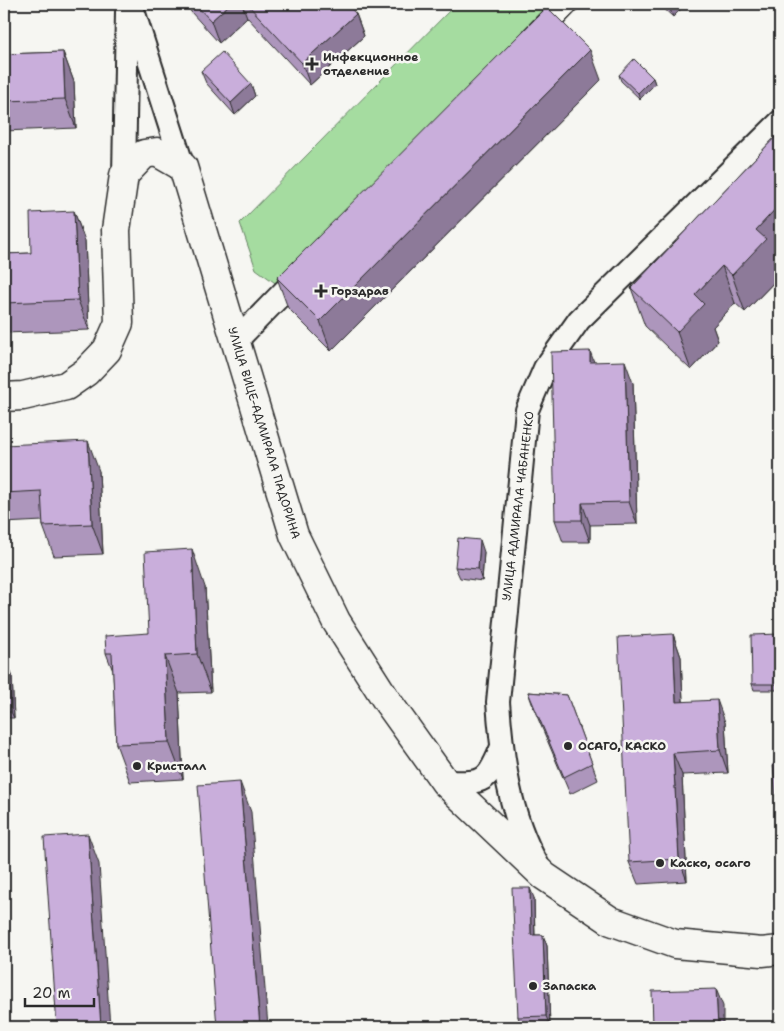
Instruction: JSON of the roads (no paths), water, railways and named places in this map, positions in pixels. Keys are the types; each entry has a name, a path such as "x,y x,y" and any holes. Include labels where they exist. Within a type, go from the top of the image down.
{"street":[{"path":"129,4 182,167"},
{"path":"4,397 23,396 66,386 86,372 107,350 119,323 116,230 124,175 129,4"},
{"path":"518,54 566,4"},
{"name":"УЛИЦА АДМИРАЛА ЧАБАНЕНКО","path":"544,876 528,849 512,805 502,747 498,702 501,650 527,410 545,368 579,320 780,122"},
{"path":"124,175 144,154 157,152 182,167"},
{"name":"УЛИЦА ВИЦЕ-АДМИРАЛА ПАДОРИНА","path":"182,167 294,535 336,620 387,701 445,782 496,833 544,876 611,921 674,944 762,952 780,950"},
{"path":"236,341 318,257"},
{"name":"УЛИЦА АДМИРАЛА ЧАБАНЕНКО","path":"445,782 476,783 492,772 502,747"}],"place":[{"name":"Инфекционное отделение","path":"312,64"},
{"name":"Горздрав","path":"321,291"},
{"name":"ОСАГО, КАСКО","path":"568,746"},
{"name":"Кристалл","path":"137,766"},
{"name":"Каско, осаго","path":"660,863"},
{"name":"Запаска","path":"533,986"}]}
